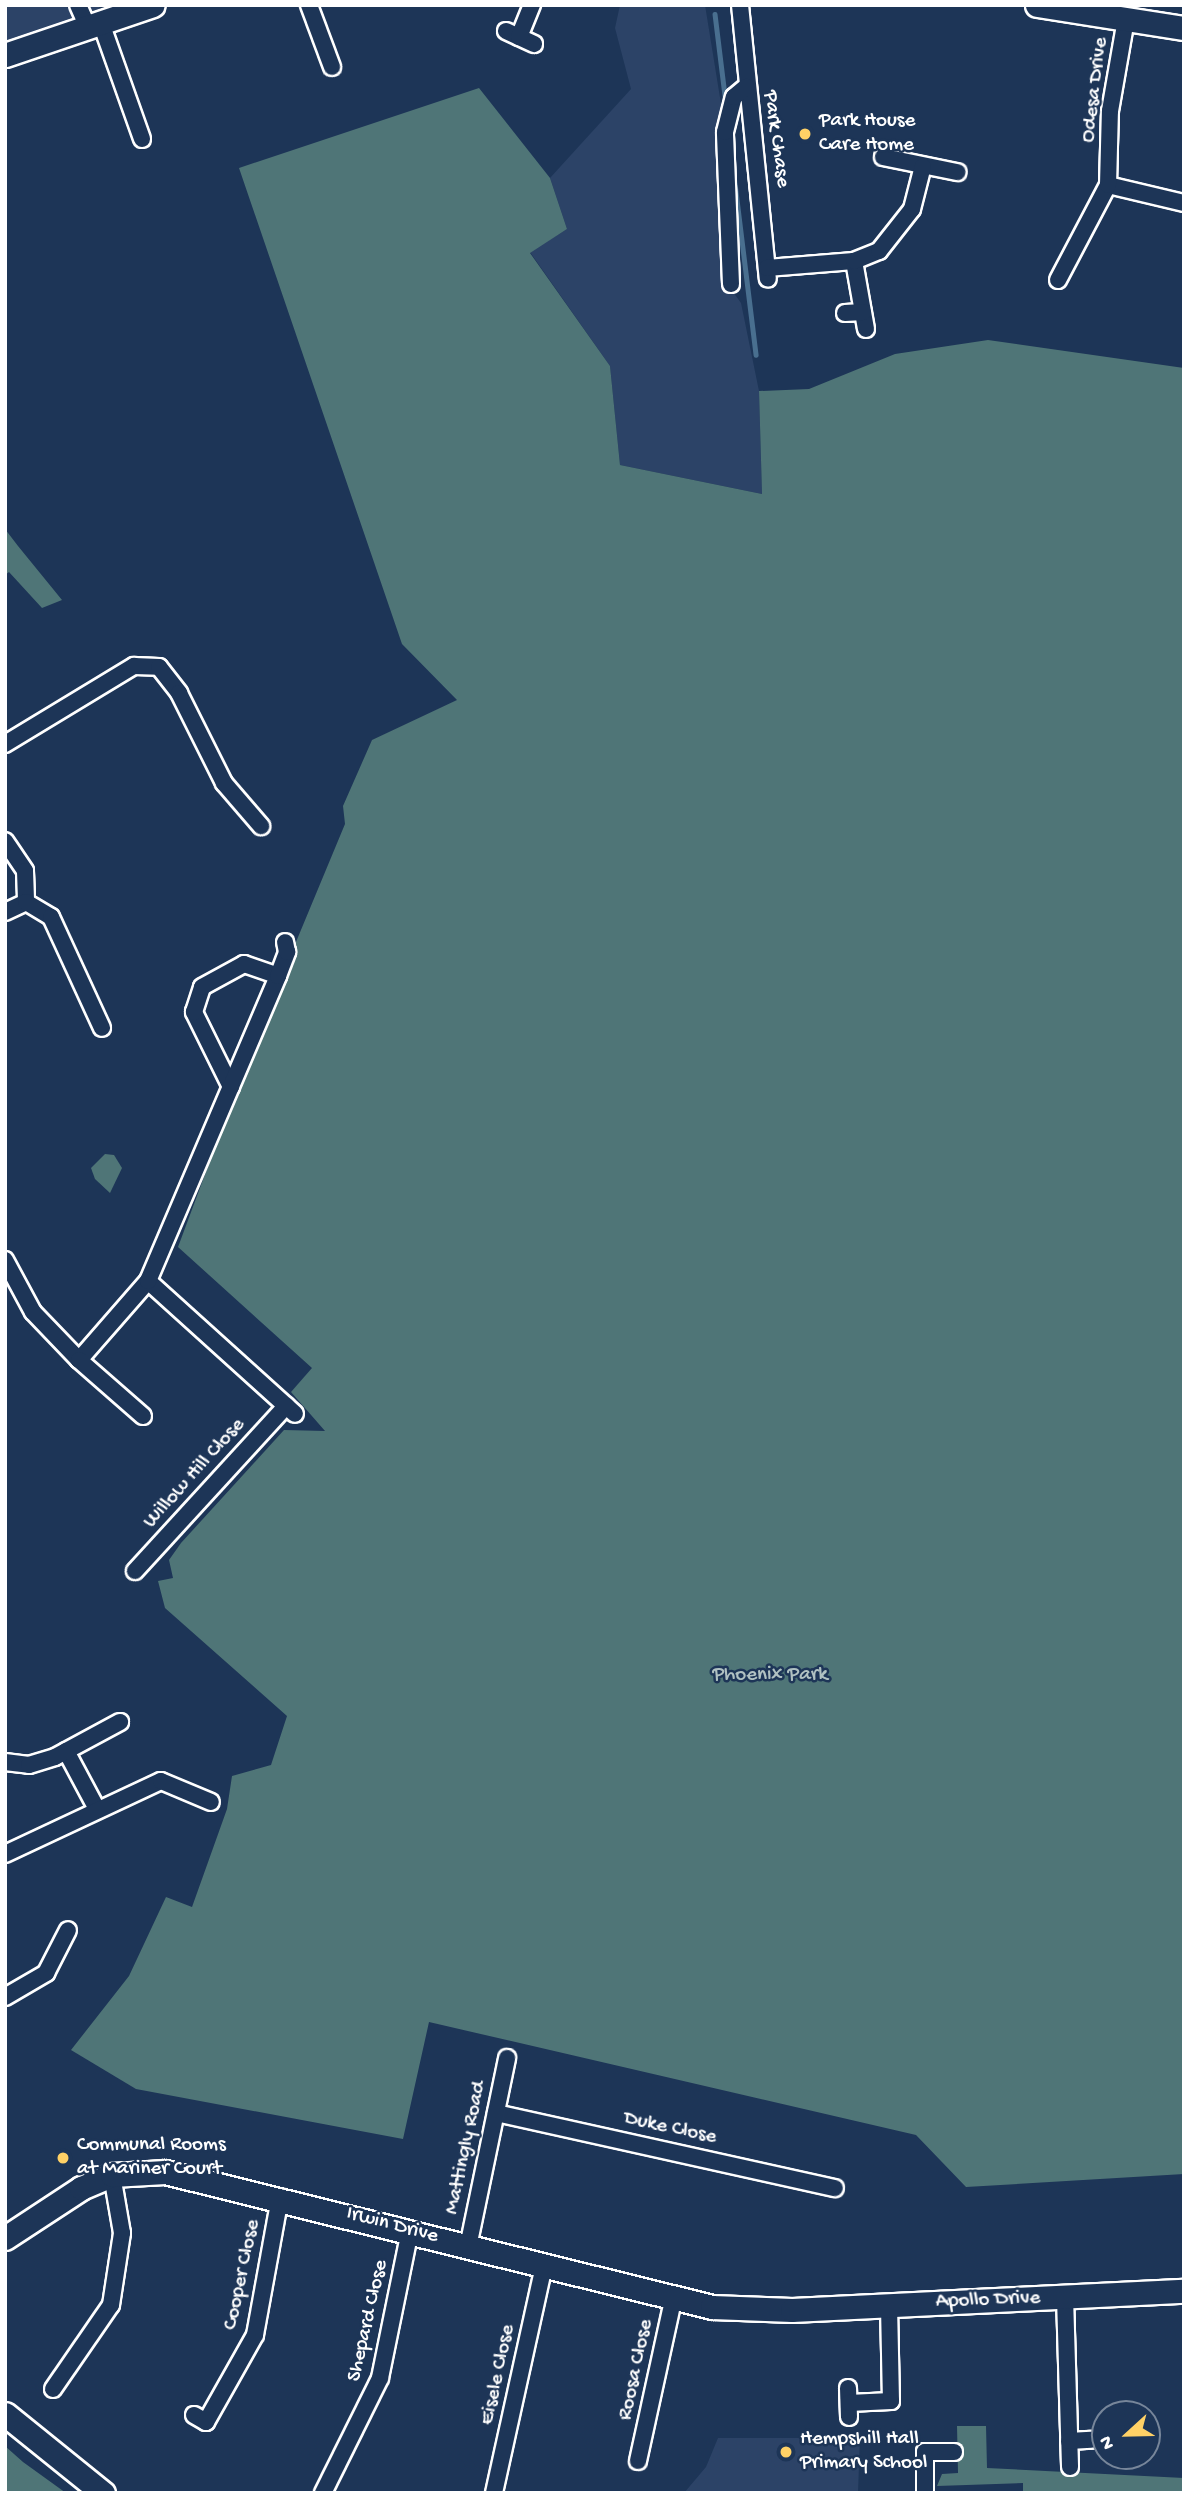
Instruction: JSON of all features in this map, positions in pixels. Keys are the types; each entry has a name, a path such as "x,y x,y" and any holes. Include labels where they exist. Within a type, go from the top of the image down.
{"street":[{"path":"78,5 94,25 142,139"},
{"path":"5,55 153,5"},
{"path":"309,5 332,67"},
{"path":"519,37 532,5"},
{"name":"Park Chase","path":"740,5 746,86 764,210 767,273 854,261"},
{"path":"1037,5 1184,28"},
{"name":"Odesa Drive","path":"1058,280 1108,185 1110,111 1126,19"},
{"path":"731,284 725,132 734,97 746,86"},
{"path":"883,157 957,172"},
{"path":"866,329 854,261 879,251 894,236 912,209 923,166"},
{"path":"1108,185 1184,202"},
{"path":"845,313 863,312"},
{"path":"5,744 134,666 159,667 179,693 223,783 261,826"},
{"path":"5,841 25,872 26,902"},
{"path":"5,912 26,902"},
{"path":"26,902 51,918 102,1028"},
{"path":"79,1360 148,1281 278,976 287,952 285,942"},
{"path":"231,1087 194,1012 202,987 244,964 278,976"},
{"path":"5,1259 33,1312 79,1360 144,1416"},
{"name":"Willow Hill Close","path":"135,1571 154,1562 291,1410 148,1281"},
{"path":"5,1762 29,1765 66,1751 120,1722"},
{"path":"66,1751 97,1809"},
{"path":"5,1854 161,1780 211,1802"},
{"path":"5,1997 46,1973 68,1930"},
{"name":"Mattingly Road","path":"468,2246 507,2058"},
{"name":"Duke Close","path":"496,2113 835,2188"},
{"name":"Irwin Drive","path":"5,2238 81,2188 112,2175 165,2172 280,2197 673,2300 741,2309 792,2310"},
{"path":"53,2389 111,2305 122,2233 112,2175"},
{"name":"Cooper Close","path":"194,2415 206,2422 255,2335 280,2197"},
{"name":"Shepard Close","path":"323,2493 380,2378 410,2231"},
{"name":"Eisele Close","path":"494,2493 544,2266"},
{"name":"Apollo Drive","path":"792,2310 1184,2291"},
{"path":"1065,2297 1070,2467"},
{"name":"Roosa Close","path":"645,2454 673,2300"},
{"path":"849,2403 891,2401 888,2305"},
{"path":"5,2414 103,2493"},
{"path":"1069,2441 1091,2440"},
{"path":"925,2493 925,2452 954,2452"}],"shaded area":[{"path":"5,5 98,5 100,10 5,41"},
{"path":"620,5 705,5 722,110 718,208 723,278 741,303 759,391 762,494 620,465 610,366 530,252 567,229 550,178 631,89 615,28"},
{"name":"Hempshill Hall Primary School","path":"718,2438 860,2438 858,2493 684,2493 706,2467"}],"green space":[{"name":"Phoenix Park","path":"479,88 550,178 567,229 530,253 610,366 620,465 762,494 759,391 809,389 895,354 988,340 1184,368 1184,2174 966,2187 916,2135 429,2022 403,2139 136,2089 71,2050 129,1976 166,1897 192,1907 227,1809 232,1776 271,1765 287,1716 165,1608 158,1581 173,1578 169,1560 181,1543 284,1430 325,1431 291,1392 312,1368 178,1247 254,1043 345,824 343,806 372,740 457,700 402,644 239,168"},
{"path":"5,529 62,600 42,608 9,572 5,575"},
{"path":"105,1154 114,1155 122,1168 110,1193 95,1179 91,1168"},
{"path":"957,2426 986,2426 987,2468 1184,2478 1184,2493 1023,2491 1023,2483 937,2486 942,2474 958,2473"},
{"path":"5,2446 23,2462 66,2493 5,2493"}],"waterway":[{"path":"715,14 726,104"},
{"path":"734,175 756,355"}],"place":[{"name":"Park House Care Home","path":"805,134"},
{"name":"Communal Rooms at Mariner Court","path":"63,2158"},
{"name":"Hempshill Hall Primary School","path":"786,2452"}]}
